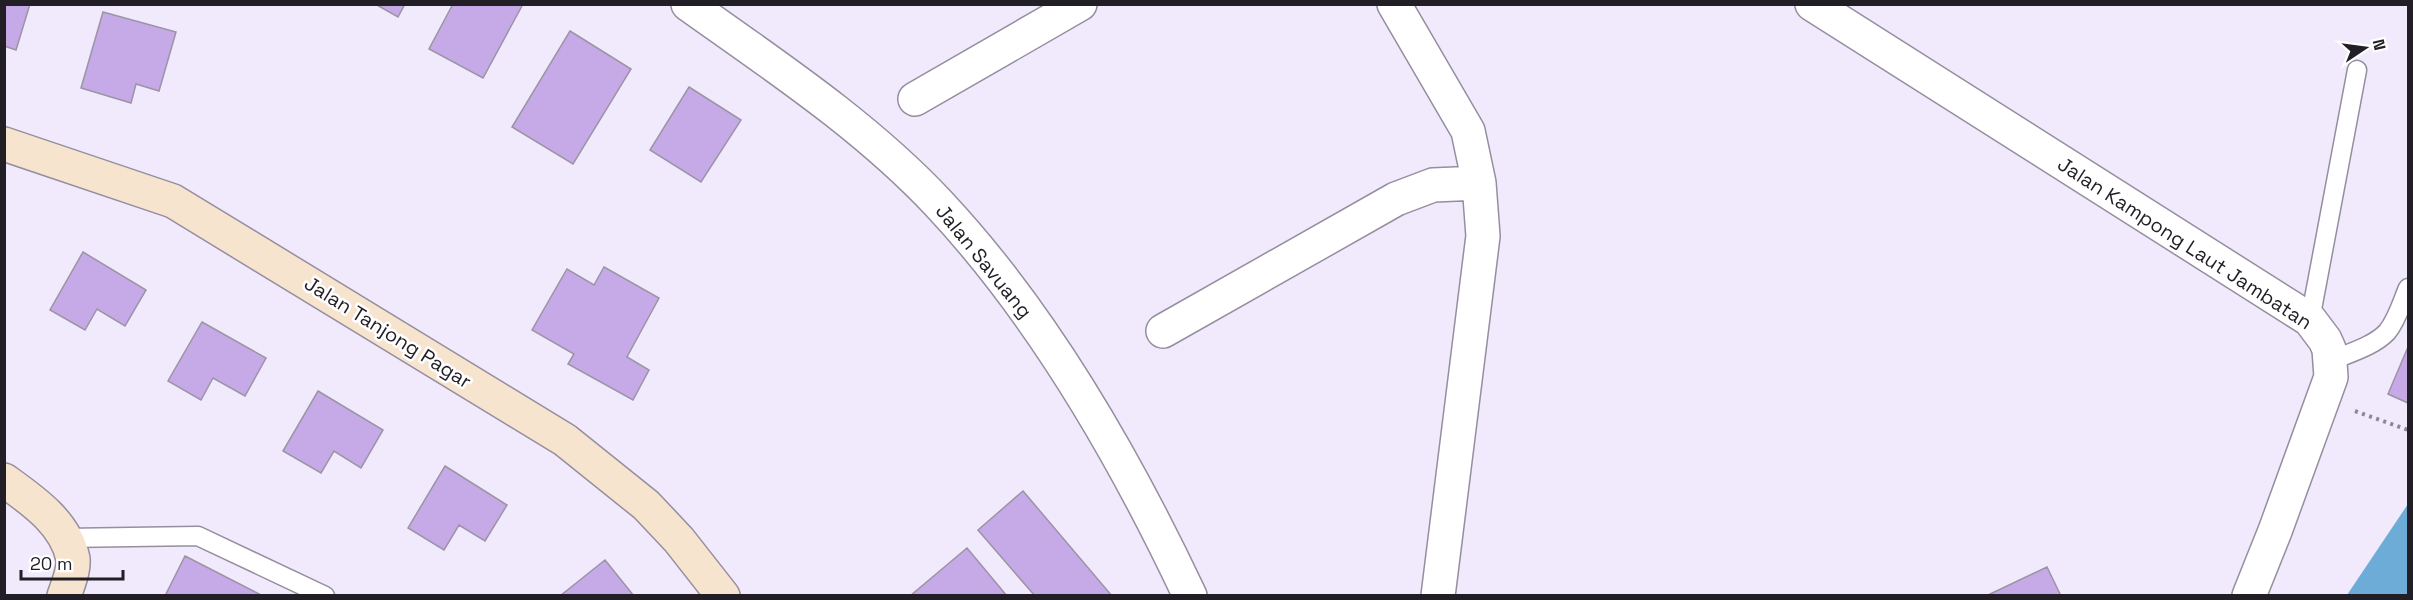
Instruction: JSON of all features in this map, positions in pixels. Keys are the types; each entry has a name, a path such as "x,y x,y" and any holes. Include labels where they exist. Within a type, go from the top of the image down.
{"main road":[{"name":"Jalan Tanjong Pagar","path":"4,144 173,201 565,440 646,505 679,540 723,596"},
{"path":"4,480 50,515 65,538 73,561 64,596"}],"street":[{"name":"Jalan Savuang","path":"688,4 800,84 877,145 939,204 1001,278 1060,360 1159,529 1190,596"},
{"path":"915,99 1080,4"},
{"path":"1394,4 1468,131 1479,183 1484,236 1438,596"},
{"name":"Jalan Kampong Laut Jambatan","path":"1812,4 2310,320 2325,340 2330,349 2331,376 2324,400 2276,531 2249,596"},
{"path":"1163,331 1396,200 1433,185 1479,183"}],"lane":[{"path":"2310,320 2357,70"},
{"path":"2331,361 2372,342 2385,333 2409,288"},
{"path":"65,538 198,536 325,596"}],"path":[{"path":"2324,400 2408,429"}],"water":[{"path":"2408,504 2408,595 2347,595"}],"building":[{"path":"4,4 30,4 16,50 4,46"},
{"path":"375,4 405,4 398,17"},
{"path":"453,4 523,4 483,78 429,49"},
{"path":"103,12 176,32 159,91 136,84 131,103 81,88"},
{"path":"570,31 631,69 573,164 512,127"},
{"path":"689,87 741,120 701,182 650,150"},
{"path":"83,252 146,290 125,326 97,309 85,330 50,310"},
{"path":"604,267 659,298 627,357 649,370 633,400 568,364 574,354 532,330 567,269 594,285"},
{"path":"202,322 266,358 245,396 213,378 201,400 168,381"},
{"path":"2408,347 2408,403 2388,394"},
{"path":"318,391 383,430 361,468 334,451 321,473 283,451"},
{"path":"445,466 507,505 485,541 459,525 444,550 408,528"},
{"path":"1023,491 1112,596 1035,596 978,530"},
{"path":"967,548 1007,596 910,596"},
{"path":"185,556 263,596 165,596"},
{"path":"605,560 634,596 560,596"},
{"path":"2047,567 2061,596 1986,596"}]}
